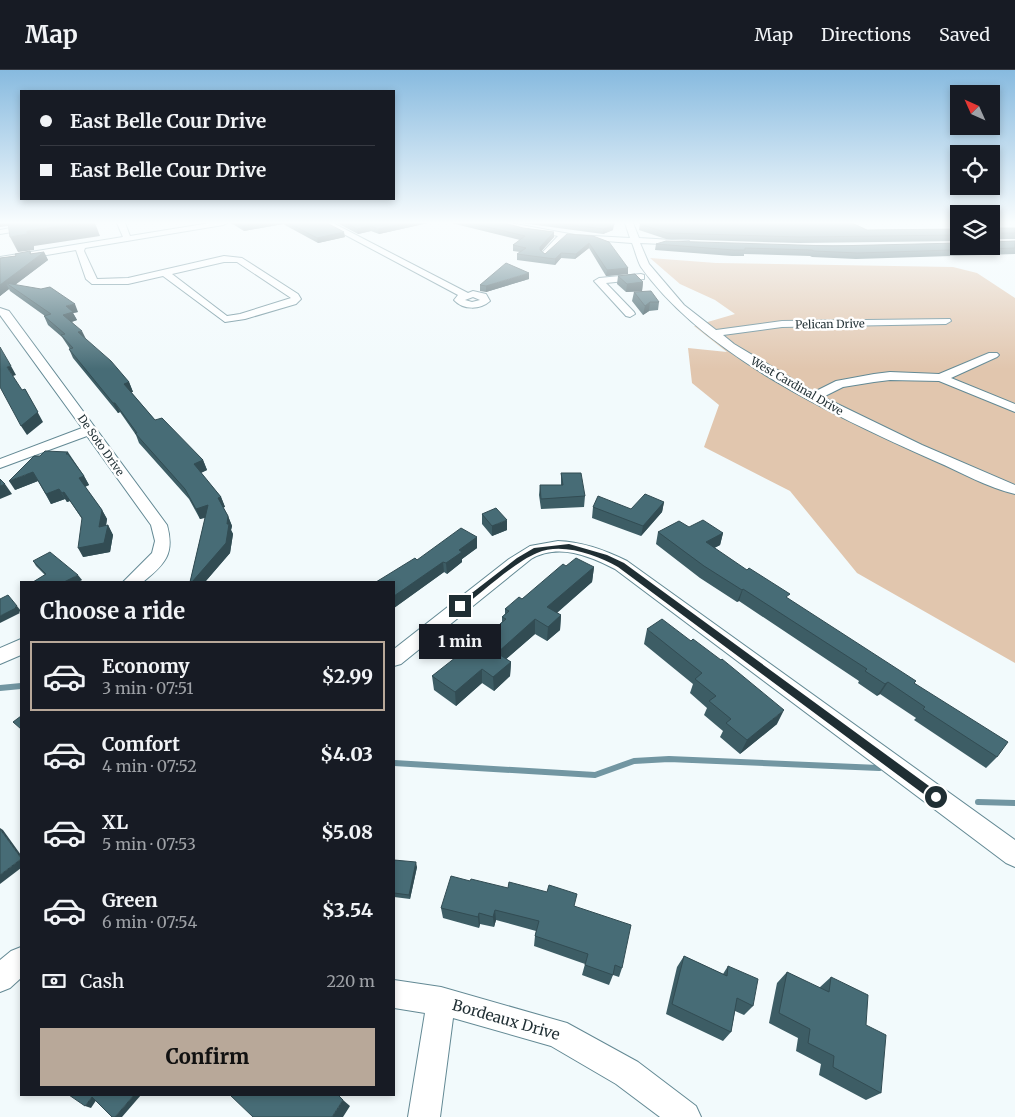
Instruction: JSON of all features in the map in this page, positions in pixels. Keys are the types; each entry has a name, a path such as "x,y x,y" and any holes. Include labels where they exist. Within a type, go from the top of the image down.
{"street":[{"path":"88,272 91,279 95,282 118,283 170,272"},
{"path":"165,273 225,319 241,317 293,302 296,299 295,296 257,272"},
{"path":"421,272 465,295"},
{"name":"West Cardinal Drive","path":"649,272 663,293 714,333 774,375 813,397 922,451 1015,490"},
{"path":"630,314 598,281 652,276"},
{"path":"614,298 632,297"},
{"name":"De Soto Drive","path":"0,311 5,313 72,403 159,525 163,542 157,557 148,570 133,581"},
{"name":"Pelican Drive","path":"714,333 782,324 946,321"},
{"path":"941,378 994,355"},
{"path":"813,397 840,384 874,378 890,376 941,378 1015,408"},
{"path":"0,464 90,430"},
{"path":"395,658 467,600 536,550 569,546 585,550 621,565 1015,855"},
{"path":"0,658 20,647"},
{"path":"0,978 20,962"},
{"name":"Bordeaux Drive","path":"395,994 441,1001 557,1033 627,1073 684,1117"},
{"path":"424,1117 441,1001"}],"shaded area":[{"path":"666,272 972,272 1015,298 1015,663 857,573 790,491 704,447 719,405 692,383 688,348 727,352 694,326 735,314 715,300 680,284"}],"building":[{"path":"0,272 18,272 0,285"},
{"path":"496,272 529,273 486,286 480,285"},
{"path":"635,274 643,282 627,284 618,276"},
{"path":"6,283 41,289 50,287 75,304 66,306 73,312 63,315 82,331 78,332 111,361 129,382 124,384 155,420 162,418 203,460 194,464 221,497 218,498 228,516 227,524 229,524 226,543 193,581 190,581 208,505 196,509 185,489 135,433 137,433 115,403 113,403 69,349 73,348 61,335 65,334 44,316 51,314"},
{"path":"651,291 659,302 650,302 645,306 634,292"},
{"path":"0,347 11,366 7,367 22,390 25,389 38,412 21,426 0,387"},
{"path":"45,451 68,452 66,454 68,454 84,476 79,478 102,510 99,527 108,525 104,543 78,548 82,518 64,492 62,493 59,489 46,494 33,472 9,481 34,456 40,456"},
{"path":"561,473 581,473 585,496 541,499 540,485 563,485"},
{"path":"0,479 5,484 0,486"},
{"path":"645,494 664,502 643,526 593,507 598,496 631,509"},
{"path":"496,508 507,520 492,526 482,514"},
{"path":"703,520 723,533 706,542 747,570 749,568 790,594 786,597 916,681 914,683 1008,742 997,757 923,709 925,707 888,682 885,684 865,671 867,669 704,566 658,532 679,521 689,527"},
{"path":"461,528 477,537 459,550 462,552 446,563 443,562 395,595 395,581 378,581 415,558 417,560"},
{"path":"50,552 78,575 66,581 35,581 46,574 33,561"},
{"path":"576,558 594,567 547,607 561,615 548,627 535,619 497,653 511,662 493,677 482,669 455,692 432,676 465,650 467,652 506,619 502,617 509,611 505,609 519,597 522,599 563,564 566,566"},
{"path":"8,595 17,606 0,616 0,599"},
{"path":"662,619 691,641 693,639 722,659 784,710 747,740 726,723 731,719 709,701 716,696 695,679 702,673 647,629"},
{"path":"20,717 20,728 13,722"},
{"path":"0,829 20,857 20,860 0,875"},
{"path":"395,860 416,862 409,895 395,893"},
{"path":"451,876 508,888 509,882 547,892 549,885 577,894 574,906 631,925 622,968 615,965 613,975 585,965 588,954 535,936 539,921 495,910 493,917 479,913 478,917 441,908"},
{"path":"684,956 727,976 728,966 758,979 753,1006 737,998 731,1032 672,1004"},
{"path":"787,972 829,992 831,977 868,995 866,1025 886,1035 881,1093 833,1067 834,1056 808,1043 810,1029 779,1013"},
{"path":"70,1096 133,1096 115,1117 112,1117 92,1097 85,1106"},
{"path":"231,1096 339,1096 343,1100 332,1117 253,1117"}],"waterway":[{"path":"0,688 20,686"},
{"path":"395,763 595,775 634,761 669,759 879,768"},
{"path":"978,802 1015,803"}],"route":[{"path":"460,606 536,550 569,546 604,556 621,565 936,797"}]}
